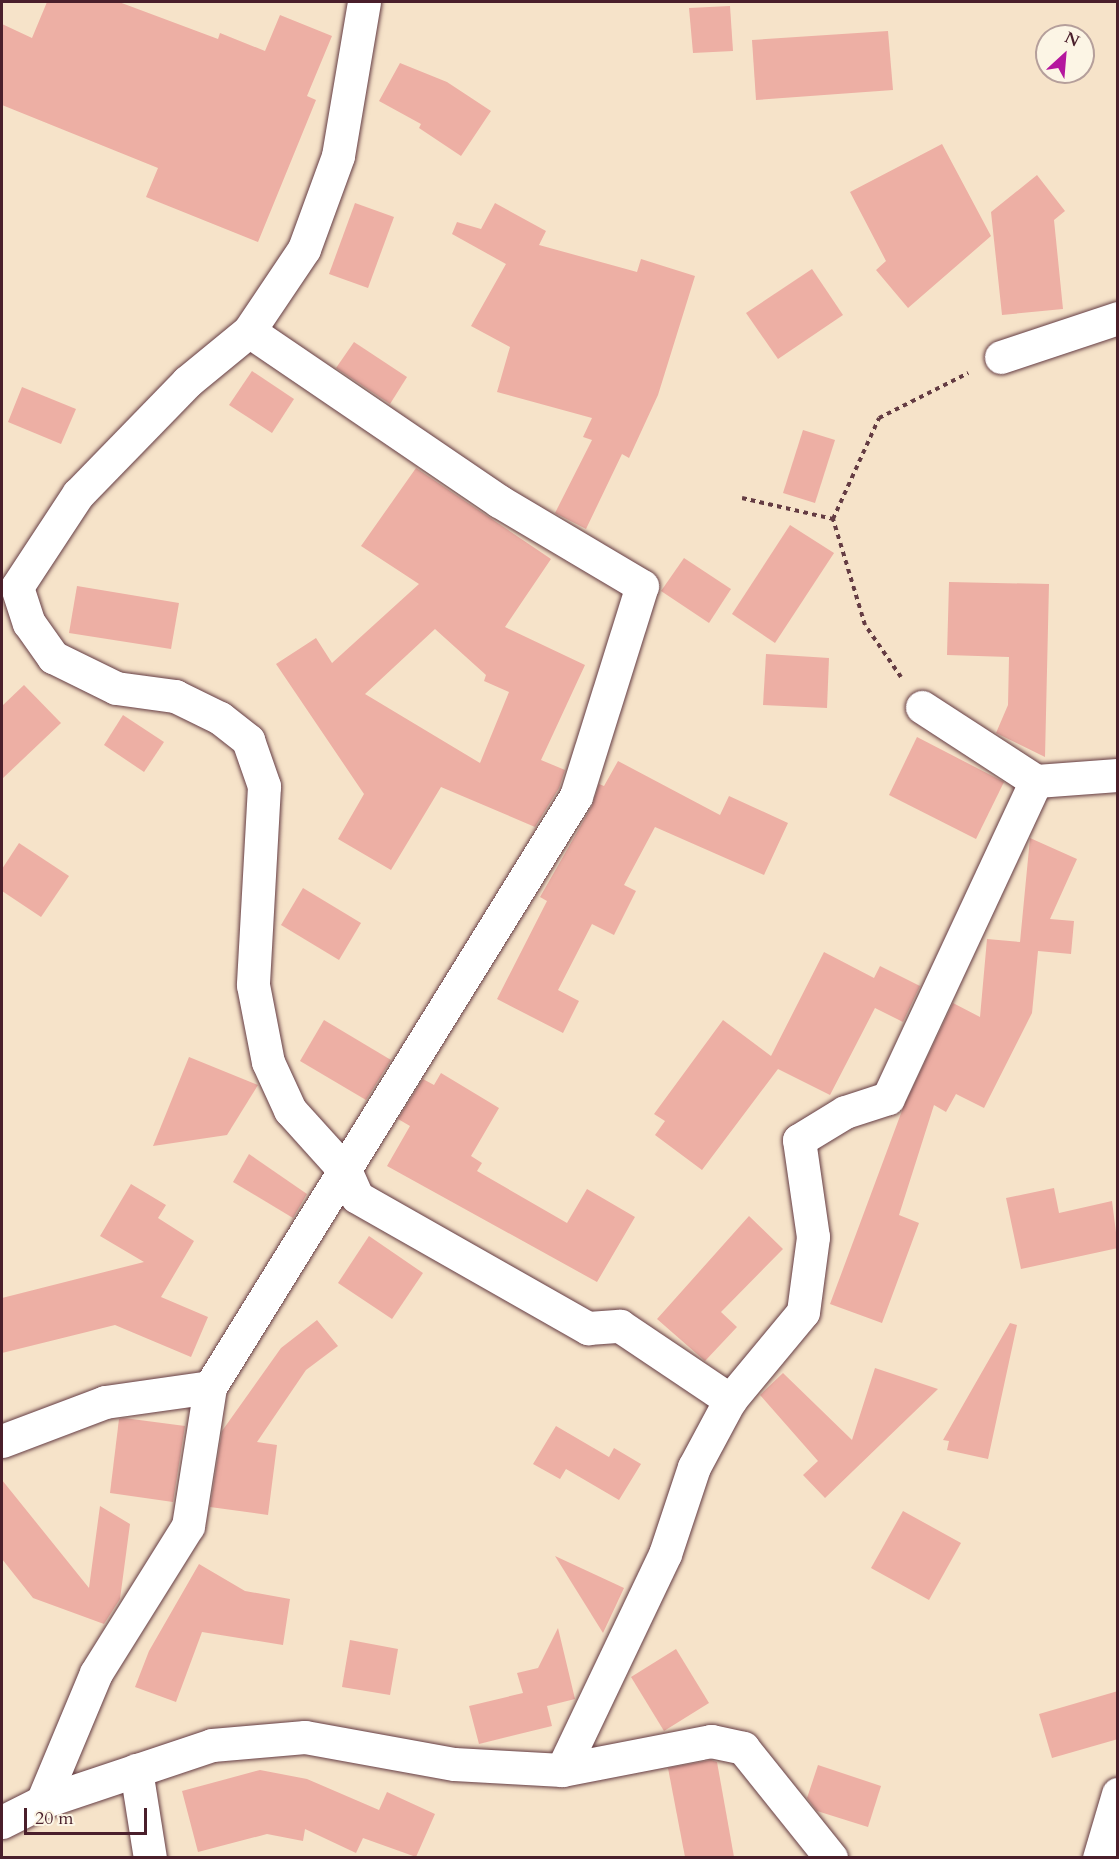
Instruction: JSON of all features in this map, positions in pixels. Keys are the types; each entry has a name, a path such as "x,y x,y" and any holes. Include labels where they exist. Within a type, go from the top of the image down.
{"street":[{"path":"364,2 338,156 304,249 249,331 187,382 78,494 14,568 16,587 29,622 53,657 116,687 175,696 220,718 248,740 264,786 253,985 268,1062 290,1110 346,1172 357,1197 588,1328 620,1326 730,1400"},
{"path":"1000,357 1118,318"},
{"path":"42,1802 96,1673 188,1526 210,1387 346,1172 576,796 642,586 499,501 249,331"},
{"path":"922,707 1036,781 1118,776"},
{"path":"562,1770 665,1554 693,1467 730,1400 803,1312 813,1237 799,1140 845,1112 888,1098 1036,781"},
{"path":"2,1441 105,1402 210,1387"},
{"path":"2,1822 42,1802 212,1745 305,1737 454,1764 562,1770 711,1741 743,1748 831,1857"},
{"path":"136,1770 150,1857"},
{"path":"1099,1857 1118,1794"}],"path":[{"path":"922,707 865,625 833,519 879,418 1000,357"},
{"path":"742,498 833,519"}],"building":[{"path":"47,2 119,2 218,39 220,33 265,51 280,15 332,36 307,96 316,100 258,242 146,197 158,168 2,105 2,24 32,38"},
{"path":"730,6 733,51 693,53 689,8"},
{"path":"888,31 893,90 756,100 752,40"},
{"path":"400,63 447,82 491,111 461,156 419,128 421,124 379,101"},
{"path":"942,144 991,236 908,308 876,270 886,261 850,192"},
{"path":"1037,175 1065,211 1054,220 1063,309 1002,315 991,212"},
{"path":"355,203 394,217 368,288 329,274"},
{"path":"495,203 546,231 539,245 637,272 641,259 695,276 658,395 629,458 622,454 586,529 555,513 592,440 583,437 592,418 497,392 510,347 471,326 506,264 452,234 457,222 481,229"},
{"path":"812,269 843,315 778,359 746,313"},
{"path":"354,342 407,377 390,404 336,368"},
{"path":"252,371 294,399 272,433 229,405"},
{"path":"22,387 76,409 61,444 8,422"},
{"path":"803,430 835,440 815,503 783,493"},
{"path":"416,468 551,559 505,627 585,665 541,760 565,770 559,788 535,827 441,787 391,870 338,839 364,794 276,664 316,638 332,663 419,584 361,546","holes":["435,629 486,675 484,681 509,692 480,763 365,694"]},
{"path":"790,525 834,553 775,643 732,614"},
{"path":"684,558 731,589 709,623 661,591"},
{"path":"949,582 1049,584 1045,757 996,733 1008,705 1009,657 947,655"},
{"path":"77,586 179,603 171,649 69,633"},
{"path":"766,654 829,658 827,708 763,705"},
{"path":"24,685 61,723 2,779 2,706"},
{"path":"123,715 164,742 144,772 104,745"},
{"path":"917,737 1004,782 976,839 889,795"},
{"path":"618,761 720,815 729,796 788,823 764,875 655,827 624,885 636,891 614,935 592,924 558,990 579,1001 563,1033 497,999 547,901 540,897 592,806 599,784 604,786"},
{"path":"1030,838 1077,859 1050,919 1074,921 1071,954 1038,951 1032,1013 984,1108 956,1094 946,1112 934,1105 899,1215 919,1223 882,1323 830,1304 903,1108 953,1003 980,1017 987,939 1020,942"},
{"path":"19,843 69,876 41,917 2,891 2,869"},
{"path":"303,888 361,923 339,960 281,925"},
{"path":"824,952 874,978 880,966 920,986 903,1022 875,1008 830,1095 778,1069 702,1170 655,1135 665,1121 654,1114 723,1020 771,1056"},
{"path":"324,1020 391,1060 366,1100 300,1061"},
{"path":"189,1057 258,1085 227,1135 153,1146"},
{"path":"441,1073 499,1108 471,1156 482,1163 477,1171 567,1223 587,1189 635,1217 597,1282 387,1166 410,1126 398,1119 423,1079 434,1085"},
{"path":"249,1154 307,1194 293,1218 233,1182"},
{"path":"131,1184 166,1205 158,1218 194,1241 161,1297 208,1317 191,1357 115,1325 2,1353 2,1298 144,1262 100,1236"},
{"path":"1054,1188 1059,1213 1112,1201 1118,1248 1021,1269 1006,1198"},
{"path":"749,1216 783,1249 721,1312 737,1327 705,1361 657,1319"},
{"path":"369,1236 423,1273 392,1319 338,1283"},
{"path":"317,1320 338,1346 306,1370 257,1442 277,1445 268,1515 210,1507 222,1431 281,1348"},
{"path":"1010,1323 1017,1325 988,1459 947,1450 949,1441 943,1440"},
{"path":"875,1368 938,1389 825,1498 803,1475 818,1461 760,1395 783,1373 852,1440"},
{"path":"119,1419 185,1426 173,1502 110,1493"},
{"path":"556,1426 609,1457 614,1448 641,1464 619,1500 566,1469 560,1479 533,1464"},
{"path":"2,1480 89,1588 100,1506 130,1524 120,1599 104,1624 33,1598 2,1559"},
{"path":"903,1511 961,1543 929,1600 871,1568"},
{"path":"555,1556 624,1588 603,1633"},
{"path":"199,1564 245,1591 290,1599 283,1645 202,1632 176,1702 135,1687 149,1651"},
{"path":"558,1628 575,1699 547,1706 552,1726 479,1744 469,1706 523,1693 517,1673 538,1668"},
{"path":"350,1640 398,1649 390,1695 342,1687"},
{"path":"676,1649 709,1703 664,1731 631,1677"},
{"path":"1118,1691 1118,1739 1052,1758 1039,1714"},
{"path":"711,1760 717,1762 734,1857 685,1857 668,1768"},
{"path":"818,1765 881,1786 868,1827 817,1811 807,1798"},
{"path":"260,1770 307,1779 379,1810 387,1792 435,1814 416,1857 363,1838 356,1853 305,1829 303,1841 267,1834 198,1852 182,1791"}]}
